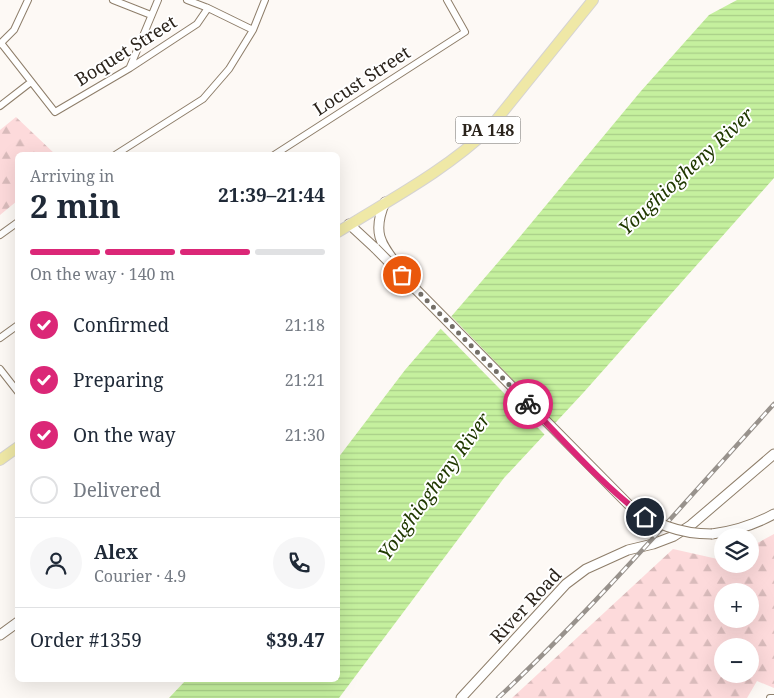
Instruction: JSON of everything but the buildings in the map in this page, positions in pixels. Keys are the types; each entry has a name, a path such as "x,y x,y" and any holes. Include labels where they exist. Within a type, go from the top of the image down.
{"main road":[{"name":"PA 148","path":"340,231 471,146 483,135 593,0"},
{"path":"0,460 15,449"}],"street":[{"path":"0,106 31,82 0,43 14,30 28,0"},
{"path":"113,0 151,15"},
{"path":"130,68 158,0"},
{"path":"187,0 253,30"},
{"path":"120,152 203,99 229,69 253,30 266,0"},
{"name":"Locust Street","path":"279,152 465,32 447,0"},
{"name":"Boquet Street","path":"31,82 55,112 130,68 198,24 208,8"},
{"path":"378,245 378,219 385,202"},
{"path":"0,235 15,224"},
{"path":"349,224 378,245 415,288 628,504 645,517 680,532 712,534 735,531 758,523 774,514"},
{"path":"0,338 15,327"},
{"path":"0,369 15,388"},
{"name":"River Road","path":"461,698 566,584 586,569 628,550 654,544 674,536 691,525 774,454"},
{"path":"0,635 15,624"}],"green space":[{"path":"16,117 53,152 15,152 15,203 0,215 0,130"},
{"path":"774,534 774,688 759,682 759,638 714,638 714,683 756,683 747,698 512,698 673,549 714,558 714,573 759,573 759,542"}],"water":[{"name":"Youghiogheny River","path":"737,0 774,0 774,178 584,392 504,478 339,698 169,698 184,682 340,682 340,455 405,370 513,245 641,91 709,15"}],"pier":[{"path":"450,315 557,425 546,436 439,327"}],"railway":[{"path":"498,698 605,591 774,404"}],"way so far":[{"path":"402,275 528,404"}],"route":[{"path":"528,404 605,483 645,517"}]}
